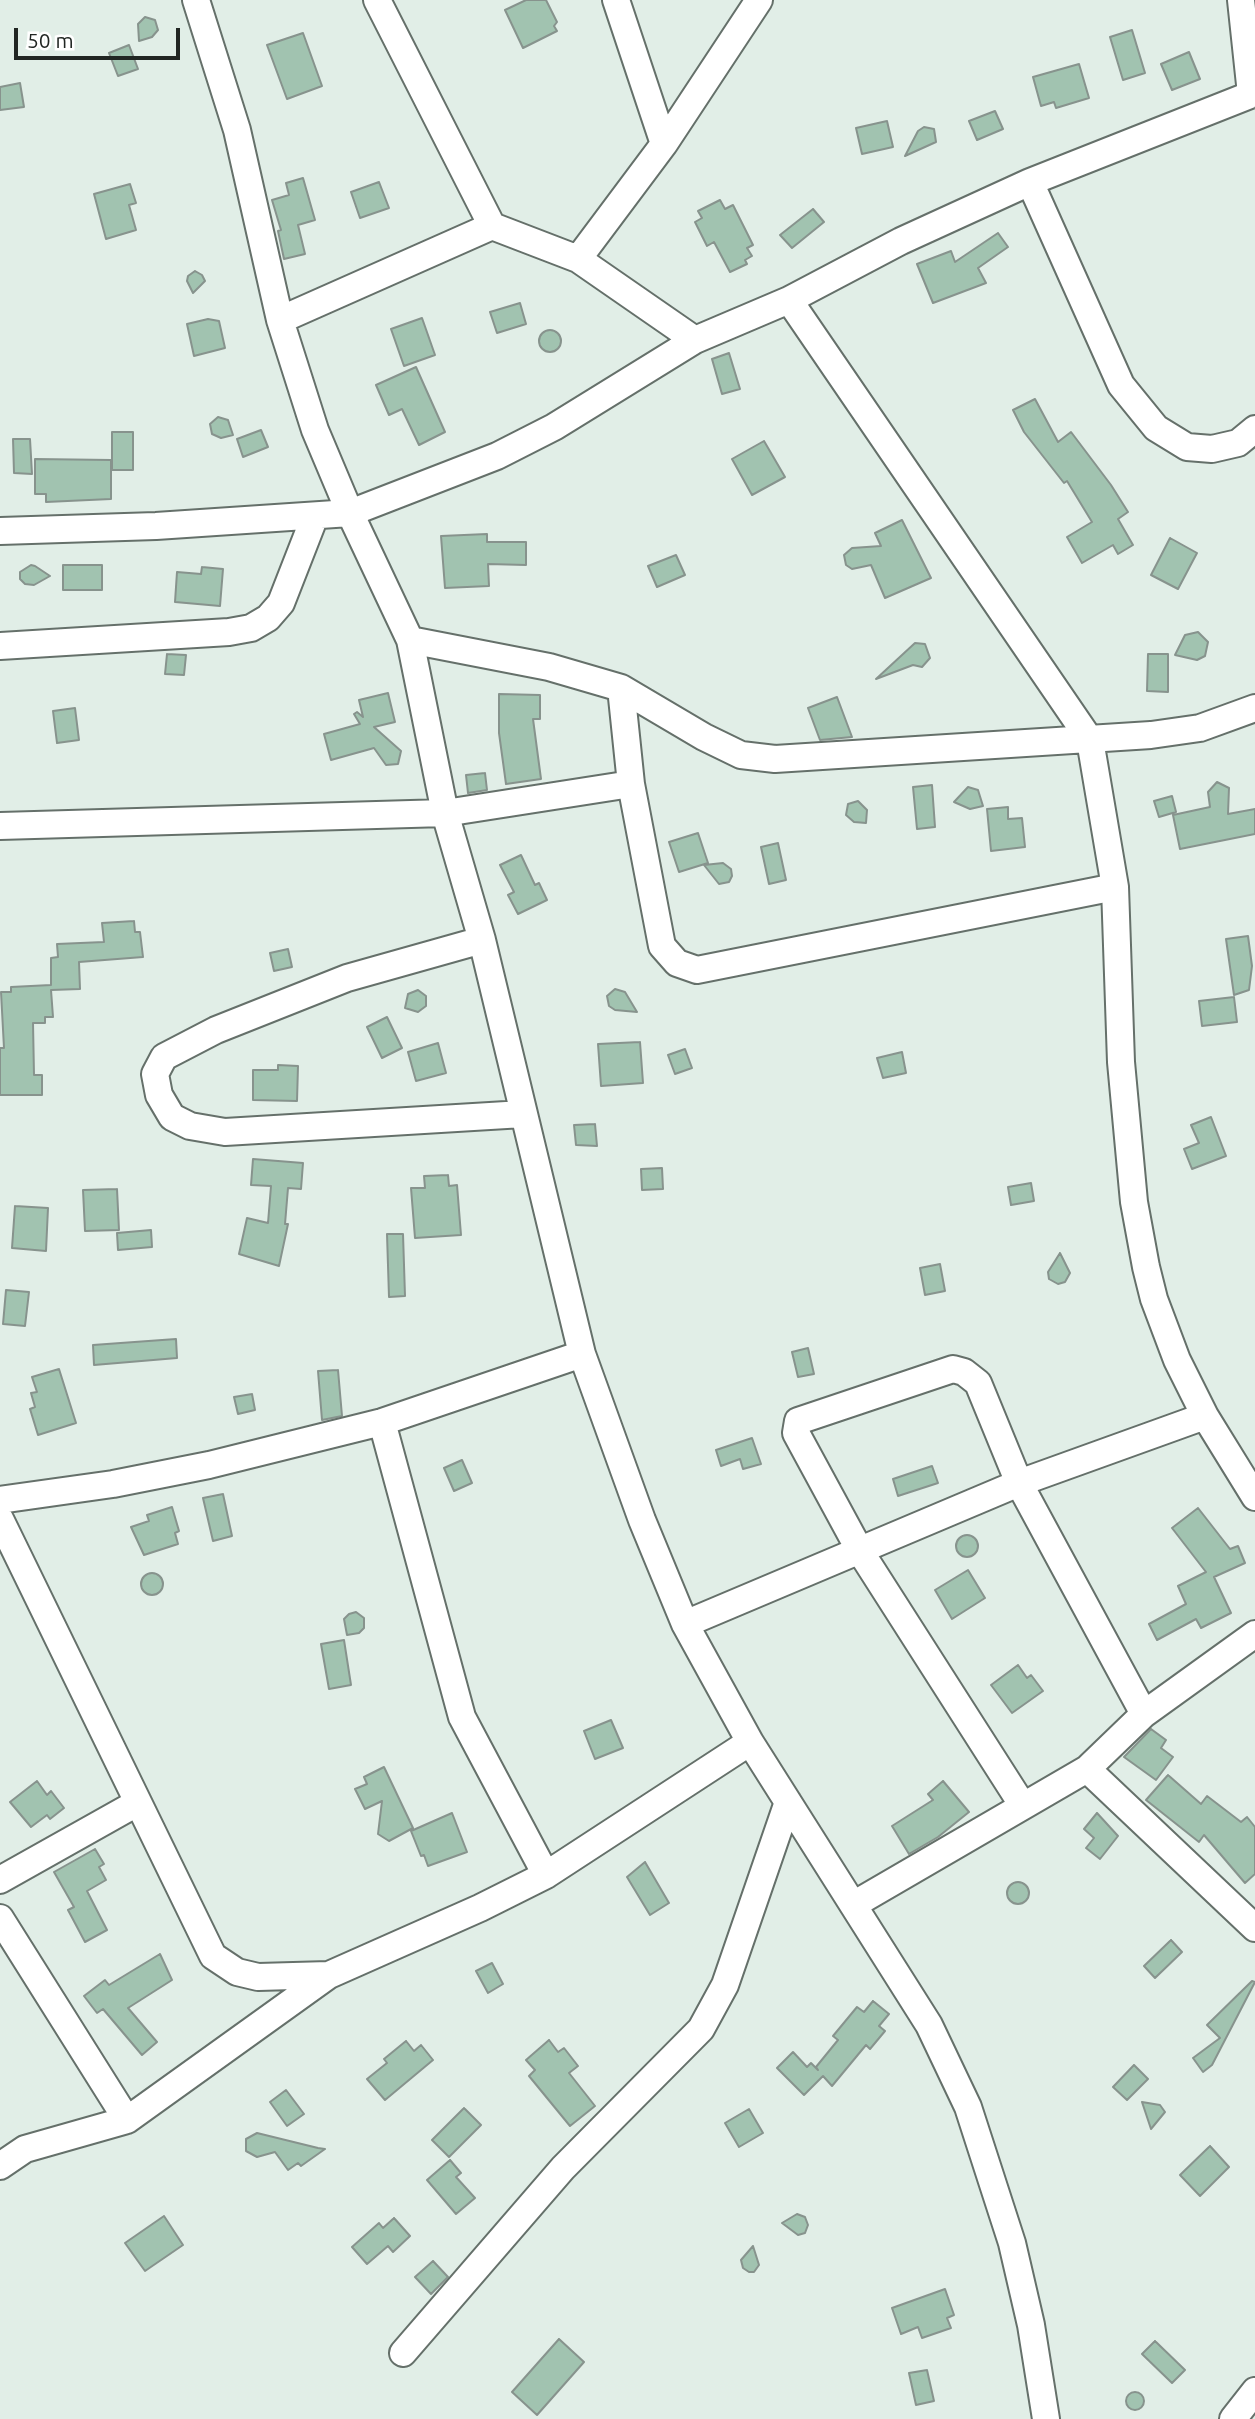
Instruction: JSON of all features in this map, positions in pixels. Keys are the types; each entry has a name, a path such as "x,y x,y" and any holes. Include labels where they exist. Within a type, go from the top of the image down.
{"street":[{"path":"196,0 237,130 280,320 315,430 350,513 410,640 445,813 482,940 582,1354 642,1520 685,1624 750,1742 929,2025 968,2107 1012,2243 1031,2325 1046,2419"},
{"path":"377,0 492,226 579,259 695,340"},
{"path":"616,0 664,144"},
{"path":"579,259 664,144 759,0"},
{"path":"0,531 350,513 497,456 543,433 695,340 789,300 901,241 1030,182 1253,94 1241,0"},
{"path":"1030,182 1121,385 1156,428 1187,447 1212,449 1238,443 1255,429"},
{"path":"280,320 492,226"},
{"path":"789,300 1090,740 1115,887 1121,1062 1134,1202 1154,1299 1177,1360 1205,1416 1255,1497"},
{"path":"0,646 229,632 251,628 268,618 281,603 314,516"},
{"path":"410,640 549,667 621,688 704,737 741,755 775,759 1090,740 1200,728 1255,708"},
{"path":"621,688 631,784 662,946 677,963 698,970 1115,887"},
{"path":"0,825 445,813 631,784"},
{"path":"482,940 347,978 216,1030 164,1057 155,1074 159,1095 172,1117 190,1126 225,1132 523,1114"},
{"path":"0,1500 113,1484 209,1465 382,1422 582,1354"},
{"path":"1023,1806 860,1551 796,1433 798,1421 953,1369 964,1372 978,1383 1019,1483 1144,1713"},
{"path":"685,1624 1019,1483 1205,1416"},
{"path":"382,1422 462,1717 546,1875"},
{"path":"0,1518 213,1956 237,1972 257,1977 328,1975"},
{"path":"853,1905 1087,1769 1144,1713 1255,1634"},
{"path":"0,2166 25,2149 127,2120 328,1975 546,1875 750,1742"},
{"path":"1087,1769 1255,1928"},
{"path":"0,1880 138,1802"},
{"path":"403,2353 564,2168 701,2029 725,1985 788,1802"},
{"path":"0,1918 127,2120"},
{"path":"1233,2419 1255,2391"}],"building":[{"path":"526,0 546,0 557,22 554,26 557,31 523,48 505,10"},
{"path":"145,17 155,20 158,30 152,37 139,41 138,24"},
{"path":"1132,30 1145,73 1123,80 1110,37"},
{"path":"303,33 322,86 287,99 267,45"},
{"path":"129,45 138,69 118,76 109,53"},
{"path":"1189,52 1200,79 1172,90 1161,64"},
{"path":"1079,64 1089,98 1056,108 1054,102 1041,106 1033,77"},
{"path":"20,83 24,107 0,110 0,87"},
{"path":"995,111 1003,129 977,140 969,121"},
{"path":"887,121 893,147 862,154 856,128"},
{"path":"924,127 934,129 936,142 905,156 918,131"},
{"path":"303,178 315,220 298,225 305,254 284,259 278,231 281,230 272,200 289,195 286,183"},
{"path":"379,182 389,208 360,218 351,192"},
{"path":"130,184 136,203 129,205 136,230 106,239 94,194"},
{"path":"720,200 725,209 733,205 753,245 747,248 752,256 745,260 747,264 730,272 714,242 707,246 695,222 702,218 698,211"},
{"path":"813,209 824,222 792,248 780,235"},
{"path":"998,233 1008,247 978,268 986,283 933,303 917,264 951,251 955,262"},
{"path":"195,271 202,275 205,281 193,293 187,281 188,276"},
{"path":"520,303 526,324 497,333 490,312"},
{"path":"422,318 435,355 404,366 391,329"},
{"path":"208,319 219,321 225,348 194,356 187,324"},
{"path":"550,330 558,333 561,341 558,349 550,352 542,349 539,341 542,333"},
{"path":"729,353 740,389 722,394 712,359"},
{"path":"416,367 445,432 419,445 402,409 389,415 376,385"},
{"path":"1035,399 1058,442 1071,432 1111,485 1128,512 1118,519 1133,545 1118,554 1113,545 1082,563 1067,537 1092,522 1067,481 1064,483 1024,432 1013,410"},
{"path":"218,417 228,420 233,435 221,438 212,434 210,424"},
{"path":"261,430 268,447 243,457 237,439"},
{"path":"112,432 133,432 133,470 112,470"},
{"path":"13,439 30,439 32,474 14,473"},
{"path":"764,441 785,477 752,495 732,459"},
{"path":"35,459 111,460 111,499 46,502 46,494 35,494"},
{"path":"902,520 931,578 885,598 871,565 852,569 846,565 844,555 852,548 881,546 875,533"},
{"path":"487,534 487,542 526,542 526,565 488,564 489,586 445,588 441,536"},
{"path":"1170,538 1197,553 1178,589 1151,575"},
{"path":"676,555 685,575 657,587 648,566"},
{"path":"31,565 50,576 34,585 25,584 20,579 20,572"},
{"path":"63,565 102,565 102,590 63,590"},
{"path":"202,567 223,569 220,606 175,602 177,572 201,574"},
{"path":"1198,632 1208,642 1205,656 1197,660 1175,655 1185,635"},
{"path":"915,643 925,644 930,658 922,667 913,665 876,679"},
{"path":"167,654 186,655 184,675 165,674"},
{"path":"1148,654 1168,654 1168,692 1147,691"},
{"path":"388,693 395,722 374,727 401,751 398,764 386,765 374,748 331,760 324,734 360,724 354,714 357,712 363,717 359,700"},
{"path":"499,694 540,695 540,719 533,719 541,779 506,784 499,733"},
{"path":"837,697 852,737 820,740 808,708"},
{"path":"75,708 79,740 57,743 53,711"},
{"path":"485,773 487,790 468,793 466,775"},
{"path":"1217,782 1229,788 1228,814 1255,809 1255,834 1180,849 1173,815 1210,807 1208,792"},
{"path":"932,785 935,827 917,829 913,787"},
{"path":"968,787 978,790 983,806 970,809 954,802"},
{"path":"1172,796 1176,812 1159,817 1154,801"},
{"path":"858,801 867,810 866,823 854,822 846,815 848,804"},
{"path":"1008,807 1008,819 1022,818 1025,847 991,851 987,809"},
{"path":"698,833 708,863 679,872 669,842"},
{"path":"778,843 786,880 769,884 761,847"},
{"path":"521,855 535,885 539,883 547,900 518,914 508,895 514,892 500,865"},
{"path":"723,863 731,869 732,876 729,882 719,884 704,865"},
{"path":"134,921 135,932 140,932 143,957 79,962 80,989 51,990 53,1017 45,1017 45,1023 33,1023 34,1075 42,1075 42,1095 0,1095 0,1048 4,1048 1,992 11,992 11,987 51,985 51,958 58,957 57,944 104,942 102,923"},
{"path":"1248,936 1252,966 1249,990 1234,995 1226,939"},
{"path":"288,949 292,967 274,971 270,953"},
{"path":"615,989 625,992 637,1012 615,1010 609,1006 607,996"},
{"path":"418,990 426,996 426,1006 418,1012 405,1008 408,994"},
{"path":"1234,997 1237,1022 1202,1026 1199,1001"},
{"path":"387,1017 402,1048 382,1058 367,1027"},
{"path":"640,1042 643,1083 601,1086 598,1044"},
{"path":"438,1043 446,1073 416,1081 408,1052"},
{"path":"685,1049 692,1068 675,1074 668,1055"},
{"path":"902,1052 906,1073 883,1078 877,1058"},
{"path":"278,1065 298,1066 297,1101 253,1100 253,1070 278,1070"},
{"path":"1211,1117 1226,1156 1192,1169 1184,1149 1199,1143 1191,1125"},
{"path":"595,1124 597,1146 576,1145 574,1125"},
{"path":"253,1159 303,1163 301,1189 288,1188 285,1224 288,1224 279,1266 239,1254 247,1218 268,1223 271,1186 251,1185"},
{"path":"662,1168 663,1189 642,1190 641,1169"},
{"path":"448,1175 449,1186 457,1185 461,1235 415,1238 411,1188 425,1188 424,1176"},
{"path":"1031,1183 1034,1201 1011,1205 1008,1187"},
{"path":"117,1189 119,1230 85,1231 83,1190"},
{"path":"15,1206 48,1208 46,1251 12,1248"},
{"path":"151,1230 152,1247 118,1250 117,1233"},
{"path":"387,1234 403,1234 405,1296 389,1297"},
{"path":"1060,1253 1070,1273 1065,1282 1058,1284 1049,1279 1048,1272"},
{"path":"940,1264 945,1291 925,1295 920,1268"},
{"path":"6,1290 29,1292 25,1326 3,1324"},
{"path":"176,1339 177,1358 94,1365 93,1345"},
{"path":"808,1348 814,1374 798,1377 792,1352"},
{"path":"59,1369 76,1423 38,1435 30,1409 35,1407 31,1393 37,1392 32,1377"},
{"path":"338,1370 342,1416 322,1420 318,1371"},
{"path":"252,1394 255,1410 238,1414 234,1397"},
{"path":"752,1438 761,1464 743,1469 740,1459 721,1466 716,1450"},
{"path":"462,1460 472,1483 454,1491 444,1468"},
{"path":"932,1466 938,1483 898,1496 893,1479"},
{"path":"223,1494 232,1536 213,1541 203,1498"},
{"path":"172,1507 179,1531 175,1533 178,1544 144,1555 131,1527 149,1521 147,1515"},
{"path":"1198,1508 1230,1549 1238,1546 1245,1563 1214,1577 1231,1613 1201,1628 1196,1619 1157,1640 1149,1624 1186,1604 1178,1586 1206,1572 1172,1528"},
{"path":"967,1535 975,1538 978,1546 975,1554 967,1557 959,1554 956,1546 959,1538"},
{"path":"968,1570 985,1598 952,1619 935,1590"},
{"path":"152,1573 160,1576 163,1584 160,1592 152,1595 144,1592 141,1584 144,1576"},
{"path":"356,1612 364,1618 364,1628 359,1633 347,1635 344,1619"},
{"path":"344,1640 351,1685 329,1689 321,1644"},
{"path":"1018,1665 1027,1678 1031,1675 1043,1691 1012,1713 991,1685"},
{"path":"611,1720 623,1748 595,1759 584,1731"},
{"path":"1151,1729 1166,1740 1161,1748 1173,1757 1156,1780 1124,1757"},
{"path":"384,1767 413,1828 389,1841 378,1834 382,1801 365,1809 355,1789 367,1784 364,1777"},
{"path":"1168,1775 1201,1804 1207,1796 1241,1822 1247,1817 1255,1827 1255,1874 1245,1883 1204,1835 1199,1842 1146,1800"},
{"path":"37,1781 47,1795 51,1791 64,1808 50,1819 47,1815 31,1827 10,1802"},
{"path":"943,1781 969,1812 938,1837 909,1854 892,1826 933,1800 928,1794"},
{"path":"452,1813 467,1852 428,1866 411,1831"},
{"path":"1097,1813 1118,1836 1100,1859 1086,1848 1094,1838 1084,1829"},
{"path":"95,1849 104,1864 99,1867 106,1880 87,1891 107,1930 85,1942 68,1910 74,1907 54,1872"},
{"path":"645,1862 669,1903 650,1915 627,1877"},
{"path":"1018,1882 1028,1889 1029,1893 1022,1903 1018,1904 1008,1897 1007,1893 1014,1883"},
{"path":"1171,1940 1182,1952 1155,1978 1144,1966"},
{"path":"160,1954 172,1980 128,2008 157,2042 142,2055 103,2009 97,2013 84,1996 105,1980 109,1985"},
{"path":"492,1963 503,1984 488,1993 476,1971"},
{"path":"1252,1981 1255,1982 1212,2065 1203,2072 1193,2058 1220,2038 1207,2025"},
{"path":"873,2001 889,2014 879,2026 885,2031 870,2049 866,2045 832,2086 823,2076 804,2095 777,2068 793,2052 807,2067 811,2063 818,2070 816,2067 838,2040 833,2036 857,2007 864,2012"},
{"path":"549,2040 558,2052 564,2048 578,2066 569,2073 595,2106 570,2126 529,2076 535,2070 526,2060"},
{"path":"406,2041 414,2051 421,2045 433,2060 385,2100 367,2079 387,2063 384,2059"},
{"path":"1134,2065 1148,2079 1127,2100 1113,2087"},
{"path":"286,2090 304,2114 287,2126 270,2102"},
{"path":"1142,2102 1160,2105 1165,2112 1151,2129"},
{"path":"464,2108 481,2125 449,2157 432,2140"},
{"path":"749,2109 763,2133 739,2147 725,2123"},
{"path":"257,2133 325,2149 301,2166 298,2163 288,2170 275,2152 257,2157 246,2151 246,2139"},
{"path":"1210,2146 1229,2167 1200,2196 1180,2175"},
{"path":"450,2160 461,2173 456,2177 475,2198 456,2214 427,2180"},
{"path":"797,2214 805,2217 808,2225 805,2233 798,2235 782,2223"},
{"path":"164,2216 183,2245 145,2271 125,2243"},
{"path":"394,2218 410,2236 393,2252 388,2246 367,2264 352,2247 379,2223 383,2228"},
{"path":"753,2246 759,2265 754,2272 749,2272 743,2268 741,2260"},
{"path":"433,2261 448,2277 431,2294 415,2277"},
{"path":"945,2289 954,2315 947,2318 951,2328 922,2338 918,2327 901,2334 892,2308"},
{"path":"559,2339 584,2362 537,2415 512,2392"},
{"path":"1155,2341 1185,2370 1172,2383 1142,2354"},
{"path":"927,2370 934,2401 916,2405 909,2373"},
{"path":"1135,2392 1141,2395 1144,2401 1141,2407 1135,2410 1129,2407 1126,2401 1129,2395"}]}
